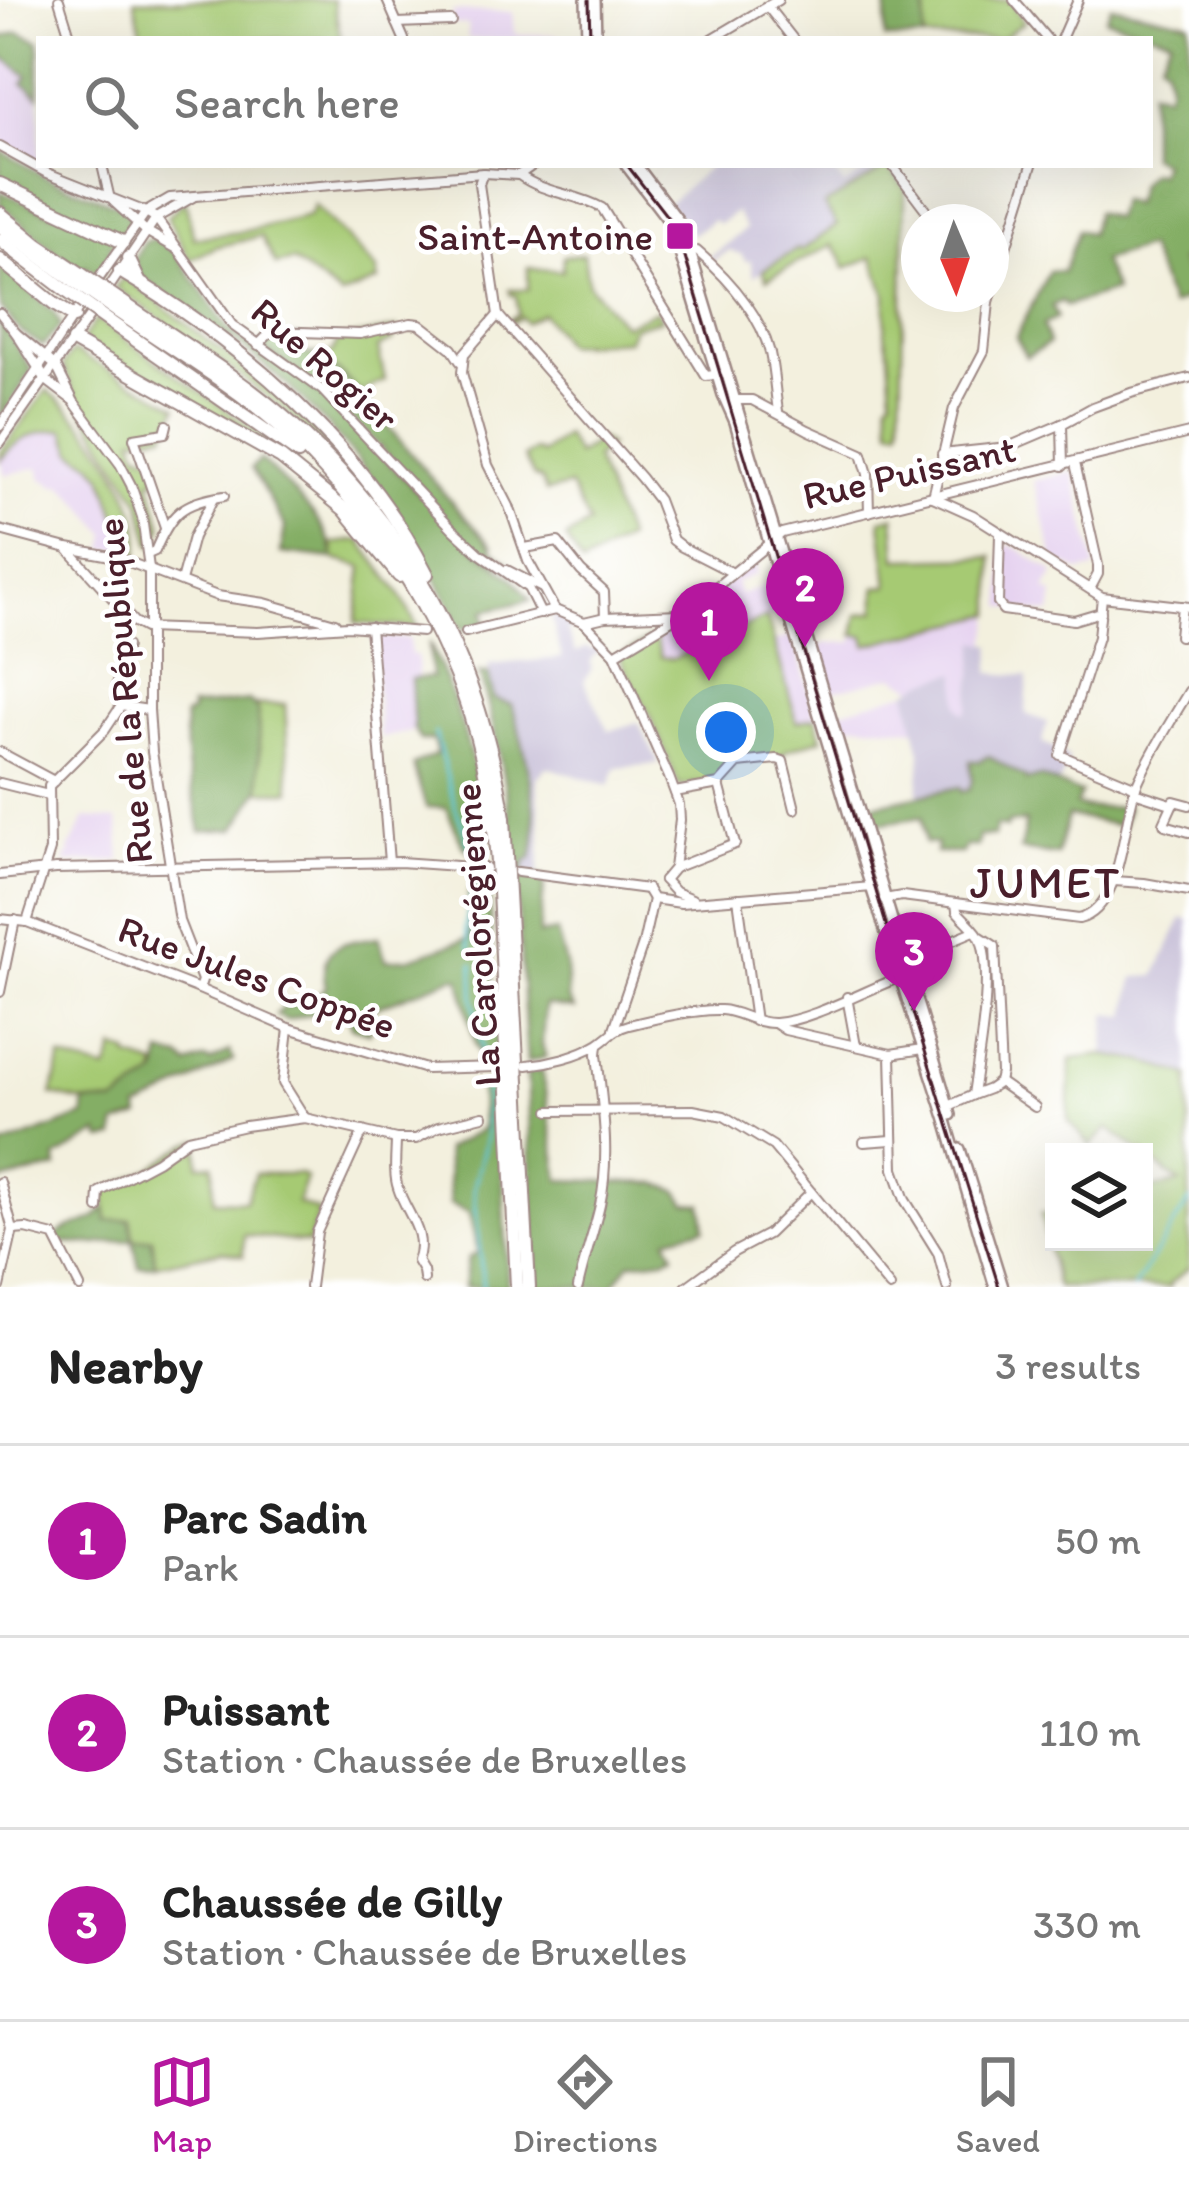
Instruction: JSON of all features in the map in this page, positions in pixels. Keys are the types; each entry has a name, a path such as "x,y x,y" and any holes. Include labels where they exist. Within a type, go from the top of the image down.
{"highway":[{"path":"0,184 123,242"},
{"name":"La Carolorégienne","path":"0,213 74,283"},
{"name":"La Carolorégienne","path":"0,226 291,436 393,553 429,616 465,699 491,811 518,1287"},
{"name":"La Carolorégienne","path":"0,240 74,283"},
{"path":"0,260 76,321"},
{"path":"124,264 140,282 248,362 320,427 404,532 439,598 446,623"},
{"name":"La Carolorégienne","path":"116,312 291,423 368,502 410,559 446,623 476,696 504,818 529,1287"},
{"path":"73,341 247,438 310,479 371,539 429,616"}],"main road":[{"path":"591,0 591,36"},
{"path":"628,168 669,220 685,253 881,899 949,1106 999,1287"},
{"path":"638,168 684,232 685,253 731,401"},
{"path":"881,899 905,960 924,1048 999,1287"}],"street":[{"path":"59,0 70,36"},
{"path":"387,0 403,36"},
{"path":"717,36 778,0"},
{"path":"1014,0 1044,36"},
{"path":"1062,36 1078,0"},
{"path":"767,6 791,36"},
{"path":"397,23 451,21"},
{"path":"0,147 36,167"},
{"path":"37,168 156,218"},
{"path":"103,168 109,197"},
{"path":"476,168 482,173"},
{"path":"519,175 529,168"},
{"path":"894,168 921,204"},
{"path":"1009,233 1031,168"},
{"path":"482,173 479,184 498,315 641,478 658,500 673,540 733,573"},
{"path":"0,443 73,341 89,292 137,223 170,198 202,194 482,173 519,175 551,192 586,199 602,208 706,376 722,374"},
{"path":"0,426 46,356 100,300 156,218 202,194"},
{"name":"Rue Rogier","path":"109,197 146,231 179,250"},
{"name":"Rue Rogier","path":"156,218 221,313 244,336 322,390 453,530 495,565 542,588"},
{"path":"123,242 124,264"},
{"path":"685,253 697,251 713,265 762,328 778,412"},
{"path":"100,277 124,264"},
{"path":"986,312 984,351 954,408 933,497 973,515 1102,597 1186,607 1179,636 1189,637"},
{"name":"Rue de la République","path":"0,313 46,380 74,402"},
{"path":"461,363 498,315"},
{"path":"73,341 76,321"},
{"path":"258,345 272,331 360,334 411,323 429,328 452,350 461,363 488,465 509,506 528,561 555,610 584,622 615,654 680,804 674,868 665,882 667,894 657,899 614,1029 598,1043 527,1065"},
{"name":"Rue de la République","path":"16,333 56,366 74,402 120,464 142,517 149,568 149,710 157,790 181,928 202,980 200,989"},
{"path":"942,454 1008,447 1108,402 1189,378"},
{"path":"731,401 752,400 862,454 868,474 868,512"},
{"name":"Rue Puissant","path":"1062,424 1063,466"},
{"path":"165,528 134,437 165,433 167,425"},
{"name":"Rue Puissant","path":"772,540 1189,433"},
{"path":"1075,463 1098,565 1090,589"},
{"path":"148,554 189,503 219,496 194,537 181,580"},
{"path":"0,530 110,555 217,596 265,603 348,626"},
{"path":"1000,532 998,602 1003,610 1074,620 1101,612"},
{"path":"615,654 681,614 772,540"},
{"path":"525,548 557,542 604,592 605,617"},
{"path":"67,548 134,622 150,628 258,632 348,626 422,632"},
{"path":"528,561 521,580 541,614"},
{"path":"1102,597 1098,637 1060,755 1171,804"},
{"path":"466,632 555,610"},
{"path":"584,622 681,614"},
{"path":"370,627 388,862"},
{"path":"27,922 50,850 50,786 105,730 121,706 116,687 126,646"},
{"path":"881,899 902,896 1089,917 1114,881 1135,789 1189,691"},
{"path":"121,706 149,710"},
{"path":"1177,712 1189,709"},
{"path":"0,752 54,781"},
{"path":"675,792 719,784 738,763 781,760 795,809"},
{"path":"0,784 48,795"},
{"path":"674,868 735,844 719,784"},
{"path":"1189,806 1174,801 1165,826 1189,832"},
{"path":"0,875 388,862 486,868"},
{"path":"518,872 647,889 657,899 681,903 877,886"},
{"path":"647,889 653,879 665,882 681,896 703,900"},
{"path":"1114,881 1189,891"},
{"path":"738,898 755,1021"},
{"path":"949,1106 999,1082 1001,1073 995,946 957,911 956,903"},
{"name":"Rue Jules Coppée","path":"0,919 27,922 290,1028 426,1069 497,1067"},
{"path":"0,992 15,920"},
{"path":"905,960 978,934"},
{"path":"974,1095 985,986 978,934"},
{"path":"614,1029 724,1010 775,1023 905,975"},
{"path":"985,986 997,986"},
{"path":"847,998 856,1046"},
{"path":"775,1023 785,1030 891,1054 924,1048"},
{"path":"290,1028 283,1083 305,1118"},
{"path":"982,1034 998,1034"},
{"path":"578,1287 604,1180 598,1043"},
{"path":"891,1054 894,1169 905,1200 938,1252 947,1287"},
{"path":"999,1082 1035,1107"},
{"path":"550,1111 693,1110 724,1116 773,1146 890,1287"},
{"path":"98,1208 99,1192 188,1139 305,1118 396,1139 420,1138 438,1127 484,1116"},
{"path":"310,1287 317,1232 363,1131"},
{"path":"396,1139 396,1185 417,1227 421,1251 417,1261 424,1279"},
{"path":"864,1142 892,1140"},
{"path":"0,1182 13,1230 1,1287"},
{"path":"686,1287 767,1234 811,1192"},
{"path":"13,1230 54,1236 80,1287"}],"shaded area":[{"path":"452,11 513,12 515,34 559,36 468,36 468,25 452,24"},
{"path":"1,54 29,76 23,83 36,94 36,163 0,141"},
{"path":"708,168 830,168 844,185 871,168 886,168 831,203 837,225 801,252 798,249 754,276 750,260 746,262 741,254 729,251 707,260 746,229 736,212 692,235 668,203"},
{"path":"45,430 65,430 74,452 103,476 128,547 104,550 107,534 61,484 57,487 43,480 39,467 5,475 0,460 13,444"},
{"path":"1073,471 1096,569 1079,571 1054,559 1034,481"},
{"path":"1011,544 1055,573 1045,590 1054,594 1051,614 1003,607 1002,550"},
{"path":"755,560 757,574 736,582 740,595 775,582 785,610 673,659 661,657 656,641 659,633"},
{"path":"993,614 987,644 977,642 969,708 963,715 958,706 924,682 915,688 894,676 829,692 816,648 854,642 854,635 866,636 867,644"},
{"path":"551,617 579,626 567,630 576,653 587,647 600,650 584,681 609,731 638,722 659,764 616,768 609,786 547,767 537,778 539,874 524,872 535,845 530,773 512,705 494,699 488,665 562,658"},
{"path":"793,636 816,717 798,723 774,641"},
{"path":"373,638 409,638 411,655 417,655 418,678 411,679 414,731 380,738"},
{"path":"977,641 993,645 990,673 1028,676 1026,714 1047,722 1042,742 1069,759 1059,784 1040,777 960,792 960,787 918,794 921,753 907,692 958,672 958,706 964,714 969,708"},
{"path":"907,692 916,729 855,724 835,730 831,714"},
{"path":"85,818 118,820 121,861 64,863"},
{"path":"1182,918 1189,920 1189,1076 1104,1055 1107,1014 1127,1016 1134,977 1155,976"}],"green space":[{"path":"134,0 333,0 340,36 142,36"},
{"path":"887,0 926,0 924,36 885,36"},
{"path":"926,0 1010,0 1024,22 1005,36 924,36"},
{"path":"1111,6 1189,22 1189,258 1180,261 1189,279 1189,297 1171,306 1147,247 1102,261 1115,291 1052,306 1057,318 1043,325 1049,343 1026,357 1016,337 1049,271 1063,272 1078,230 1090,234 1096,212 1114,218 1120,200 1133,204 1139,184 1151,172 1158,174 1162,162 1153,158 1153,91 1166,94 1169,84 1160,61 1171,38 1106,19"},
{"path":"19,32 36,40 36,94 23,83 28,76 0,55 0,38"},
{"path":"0,150 46,177 118,205 130,217 127,229 115,237 100,277 86,267 81,274 0,204 0,191 53,215 0,182"},
{"path":"886,168 905,188 905,204 901,204 900,428 891,428 886,295 873,257 845,268 832,245 767,279 763,270 837,225 824,205"},
{"path":"185,200 194,238 309,216 314,205 377,270 378,281 341,296 293,261 276,265 261,236 216,247 190,260 167,217"},
{"path":"149,240 175,252 227,327 327,400 422,497 346,414 302,376 258,345 267,338 296,336 300,353 313,354 339,372 508,562 502,564 469,544 514,579 531,600 484,611 486,623 461,629 419,549 339,439 240,346 140,277 134,259"},
{"path":"584,254 588,284 624,325 657,310 661,319 633,327 628,340 565,345 542,313 525,323 521,317 511,323 518,314 516,296 510,290 528,290 528,268 562,271 563,256"},
{"path":"0,266 53,311 61,325 43,346 20,331 0,307"},
{"path":"124,277 290,402 356,475 277,405 115,287"},
{"path":"96,319 296,458 292,462 82,340"},
{"path":"0,321 32,370 0,420 2,375"},
{"path":"397,328 393,340 378,348 385,380 360,393 313,354 332,353 339,339"},
{"path":"73,351 178,406 165,433 134,438 138,452 156,457 158,479 150,481 162,527 154,545 140,501 79,404 63,365"},
{"path":"47,390 97,443 126,489 139,537 137,558 130,555 103,476 74,452 64,430 29,437 0,460 0,452"},
{"path":"565,435 577,455 600,439 609,446 595,458 627,539 582,565 566,538 589,524 570,486 546,492 524,457 535,450 542,454"},
{"path":"260,459 316,518 334,559 281,553 285,526 251,468"},
{"path":"894,516 897,559 993,557 993,614 867,645 865,636 854,635 858,614 876,611 876,587 889,586 881,519"},
{"path":"360,540 398,591 418,628 356,623 363,567 334,559 333,543"},
{"path":"767,617 797,722 816,717 822,738 780,757 735,760 718,781 679,786 620,659 659,633 656,641 661,657 673,659"},
{"path":"429,642 468,746 487,856 463,846 446,808 426,807 413,765 437,754 433,740 420,740 414,729 411,679 432,677"},
{"path":"479,673 488,673 494,699 512,705 527,760 535,841 524,872 516,870 502,770"},
{"path":"249,701 258,710 260,789 235,829 201,831 187,766 184,716 191,713 191,707"},
{"path":"285,704 290,791 259,791 255,705"},
{"path":"988,756 1026,781 1040,777 1081,793 1076,805 1127,807 1122,826 1068,816 1057,855 1020,850 1026,822 996,826 994,836 979,836 977,846 965,846 962,853 936,853 937,844 925,843 922,817 868,825 863,807 960,787 961,792 969,790 970,761"},
{"path":"476,877 489,877 497,1064 486,1066 475,1044 460,978 374,1008 369,1032 352,1027 345,1005 287,1020 276,1015 282,1008 314,998 326,987 325,962 344,944 378,937 386,960 411,958 470,938 469,892"},
{"path":"516,877 545,877 539,935 557,932 568,999 574,1009 545,1005 542,1044 546,1057 527,1062"},
{"path":"115,1049 157,1066 155,1076 115,1103 52,1095 61,1058 107,1071"},
{"path":"230,1051 233,1060 139,1109 140,1117 116,1125 115,1138 102,1140 99,1133 56,1158 57,1168 0,1181 0,1147 84,1116 84,1102 115,1103 157,1075 162,1054 181,1058 188,1065 210,1062"},
{"path":"1104,1055 1189,1076 1189,1268 1170,1287 1057,1287 1049,1251 1153,1251 1153,1188 1180,1183 1153,1162 1153,1143 1128,1143 1108,1128 1088,1143 1068,1120 1071,1059"},
{"path":"542,1071 560,1180 657,1183 678,1191 687,1203 702,1204 705,1228 667,1238 674,1254 630,1263 612,1287 537,1287 527,1072"},
{"path":"498,1080 508,1287 464,1287 468,1258 478,1253 469,1212 450,1204 446,1149 482,1129 480,1085"},
{"path":"198,1140 199,1165 213,1164 214,1200 245,1201 255,1174 306,1178 297,1203 319,1211 308,1243 244,1235 243,1256 222,1251 155,1265 152,1239 134,1240 106,1221 105,1191"},
{"path":"106,1209 107,1221 130,1219 134,1240 152,1238 155,1265 139,1267 133,1240 59,1243 56,1236 62,1231"}],"waterway":[{"path":"435,733 470,848"},
{"path":"470,949 465,928 473,887"},
{"path":"473,964 482,1049"},
{"path":"483,1287 474,1188 486,1139 486,1086"},
{"path":"1134,1287 1189,1201"}],"tram line":[{"path":"589,0 590,36"},
{"path":"629,168 672,223 680,241 999,1287"}],"place":[{"name":"Saint-Antoine","path":"680,236"},
{"name":"Puissant","path":"805,647"},
{"name":"Parc Sadin","path":"709,681"},
{"name":"Chaussée de Gilly","path":"914,1011"}],"district":[{"name":"JUMET","path":"1046,882"}]}
